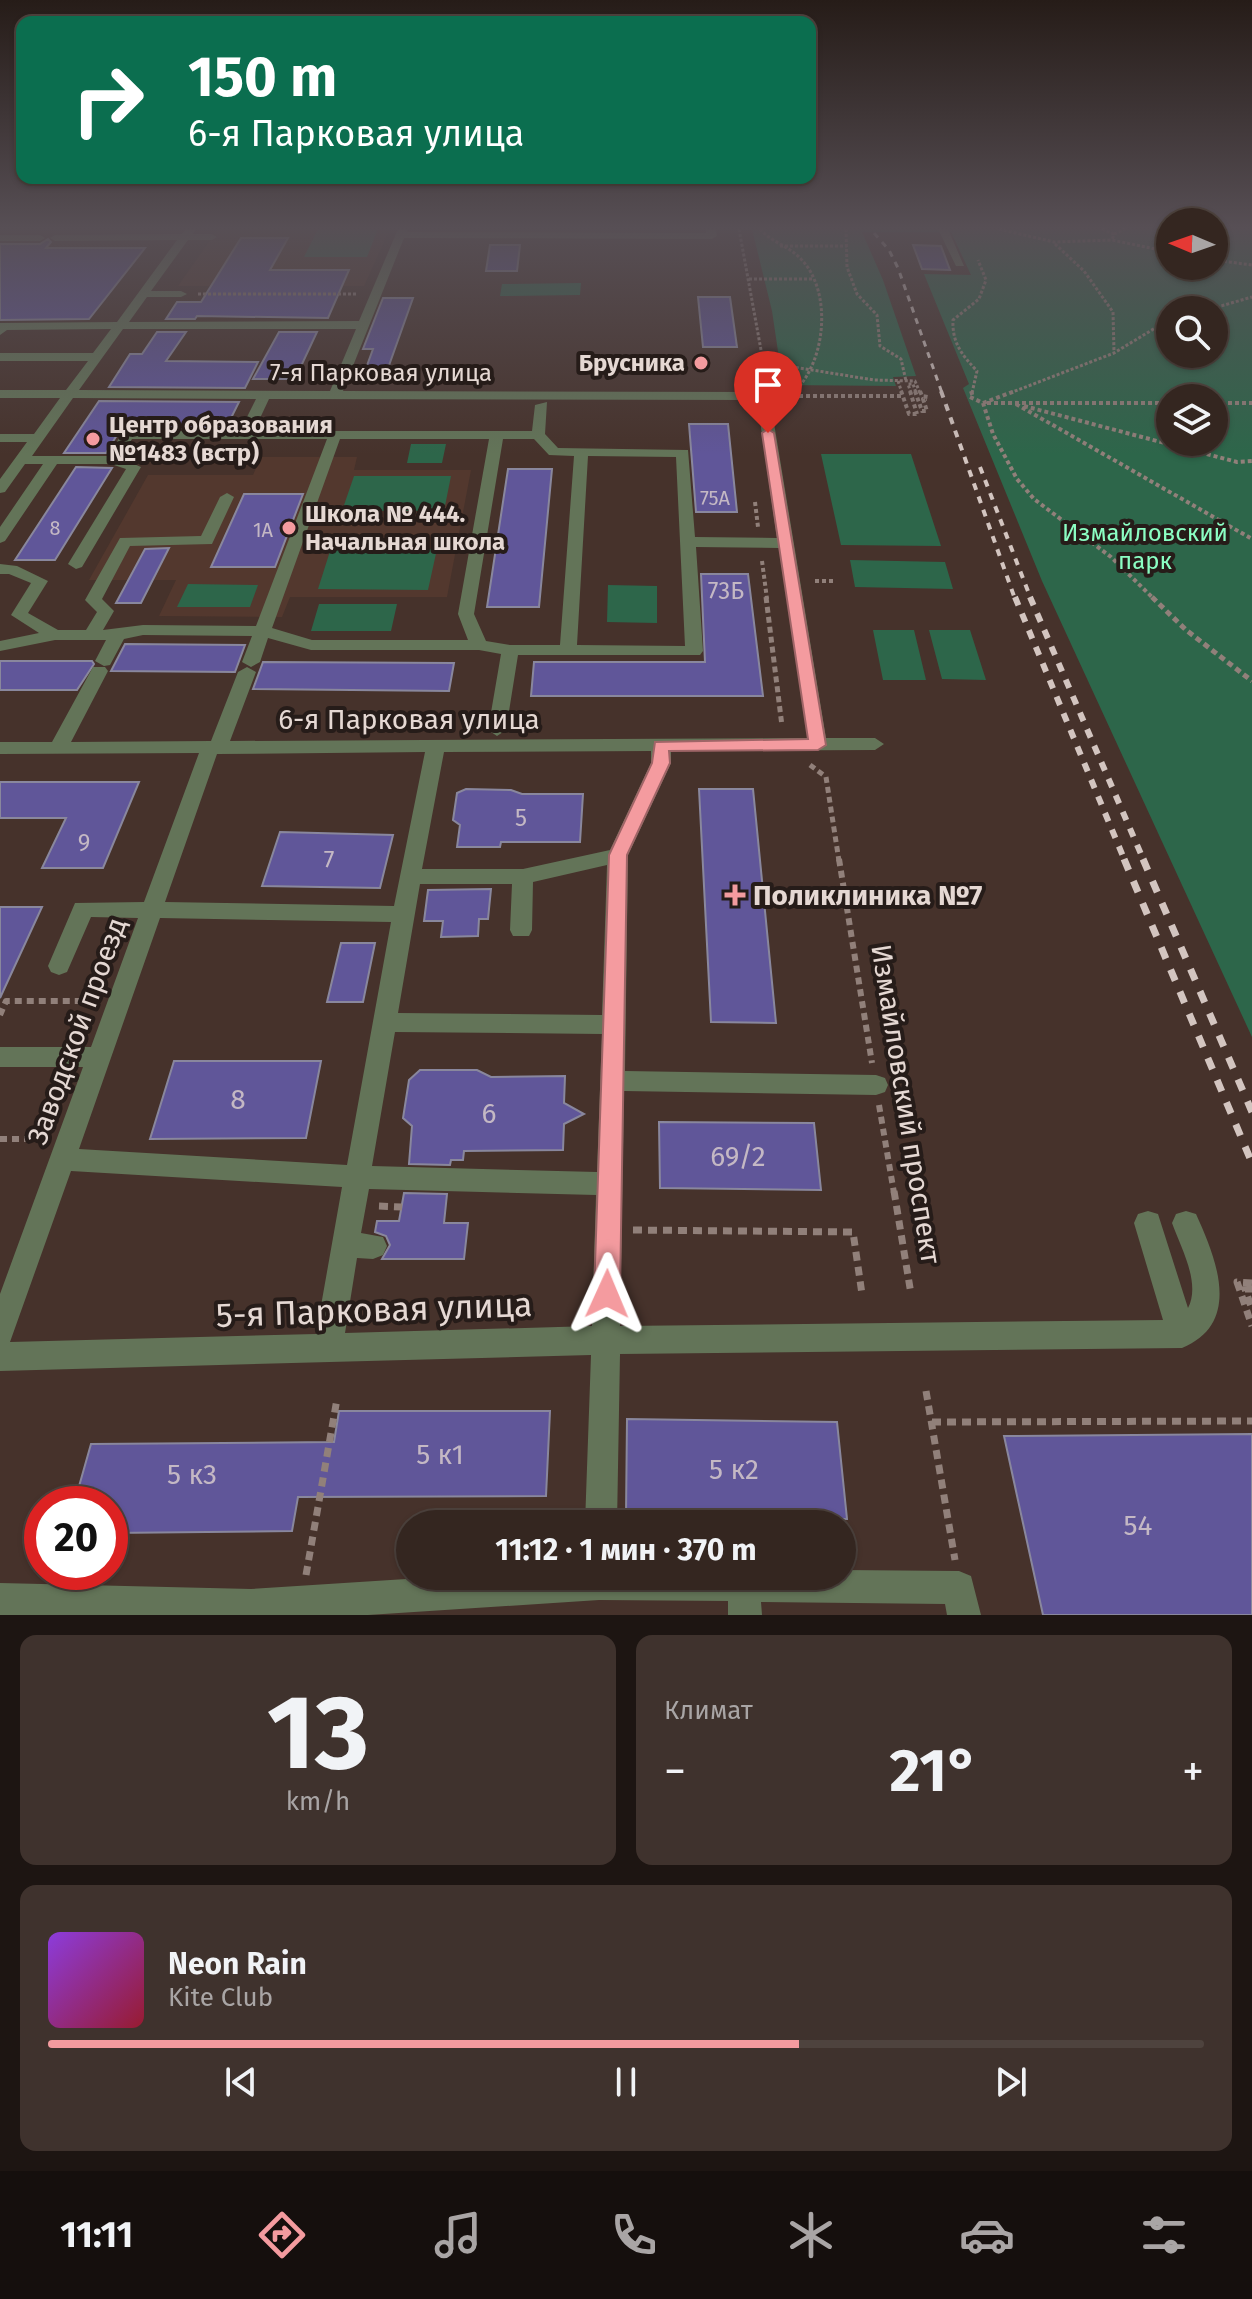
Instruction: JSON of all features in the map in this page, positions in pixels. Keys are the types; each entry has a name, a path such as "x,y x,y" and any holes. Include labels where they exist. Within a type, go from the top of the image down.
{"street":[{"path":"0,489 137,304"},
{"path":"335,395 372,304"},
{"path":"0,331 4,326 364,325"},
{"path":"0,357 97,357"},
{"path":"763,363 763,396 818,745"},
{"name":"7-я Парковая улица","path":"0,394 763,396"},
{"path":"245,435 264,395"},
{"path":"538,435 542,405"},
{"path":"0,646 55,635 117,635 143,630 263,631 311,645 479,645 510,650 694,651 683,453 554,452 538,435 128,435 112,460"},
{"name":"Заводской проезд","path":"0,1333 153,909 214,748 263,631 335,435"},
{"path":"479,645 466,614 497,435"},
{"path":"0,438 37,438"},
{"path":"568,651 581,453"},
{"path":"21,460 112,460 134,467 76,564"},
{"path":"0,538 53,460"},
{"path":"92,635 106,611 93,600 125,541 207,541 227,497"},
{"path":"689,542 786,543"},
{"path":"0,569 11,569 40,581 19,615 55,635"},
{"path":"58,748 117,635"},
{"path":"497,730 510,650"},
{"name":"6-я Парковая улица","path":"0,748 875,744"},
{"path":"328,1347 360,1246 359,1177 383,1022 436,746"},
{"path":"601,1510 618,855 661,763 661,746"},
{"path":"410,876 523,877 618,855"},
{"path":"521,930 523,877"},
{"path":"59,966 83,909 403,914"},
{"path":"383,1022 613,1025"},
{"path":"0,1057 99,1057"},
{"path":"612,1081 876,1085"},
{"path":"62,1160 106,1160 359,1177 608,1184"},
{"path":"1148,1223 1182,1334 1198,1323 1206,1310 1209,1295 1186,1223"},
{"name":"5-я Парковая улица","path":"0,1357 607,1340 1182,1334"},
{"path":"0,1600 251,1606 464,1590"},
{"path":"668,1590 744,1601 962,1602"}],"path":[{"path":"753,304 763,363 915,381 922,396 928,398 923,399 927,411 922,411 913,384 908,384 917,414 909,414 898,381"},
{"path":"821,304 813,369 791,396 903,396"},
{"path":"867,304 877,315 880,346 901,359 906,381"},
{"path":"972,304 953,320 951,337 957,350 977,371 971,398 983,403 1016,404 1156,403"},
{"path":"1108,304 1113,312 1114,353"},
{"path":"983,403 1114,353 1156,328"},
{"path":"983,403 993,434 1017,479 1034,499 1111,557 1186,630 1252,681"},
{"path":"1228,403 1252,403"},
{"path":"1016,404 1237,462 1252,463"},
{"path":"1016,404 1252,539"},
{"path":"754,490 782,729"},
{"path":"815,581 836,581"},
{"name":"Измайловский проспект","path":"804,763 826,777 911,1294"},
{"path":"0,1015 6,1001 81,1001"},
{"path":"0,1139 28,1139"},
{"path":"607,1230 853,1232 862,1294"},
{"path":"1252,1283 1237,1282 1252,1326"},
{"path":"1252,1289 1245,1289 1252,1309"},
{"path":"926,1391 962,1602"},
{"path":"302,1602 337,1399"},
{"path":"932,1422 1252,1421"}],"shaded area":[{"name":"Школа № 444. Начальная школа","path":"261,457 357,457 354,470 471,470 447,597 290,597 282,617 159,616 176,580 89,580 148,475 253,475"}],"green space":[{"name":"Измайловский парк","path":"770,304 891,304 916,376 893,377 896,386 783,385"},
{"name":"Измайловский парк","path":"936,304 1156,304 1156,368 1228,368 1228,304 1252,304 1252,1037 1042,581 963,388 969,384"},
{"path":"411,444 446,444 442,463 407,463"},
{"path":"821,454 911,454 941,546 841,545"},
{"path":"354,476 451,476 444,511 342,511"},
{"path":"331,548 437,549 428,590 318,589"},
{"path":"850,560 945,562 953,589 855,587"},
{"path":"188,584 258,585 250,607 177,607"},
{"path":"608,585 657,586 657,623 607,622"},
{"path":"319,604 397,604 391,631 311,631"},
{"path":"873,630 914,630 926,680 883,680"},
{"path":"929,630 970,630 986,680 942,679"}],"building":[{"path":"0,304 101,304 89,319 0,320"},
{"path":"175,304 334,304 328,318 197,316 195,319 166,319"},
{"path":"381,304 411,304 387,371 365,371 373,349 363,349"},
{"path":"699,304 731,304 737,347 703,347"},
{"path":"157,332 186,332 166,361 258,362 245,388 109,387 130,354 142,354"},
{"path":"279,332 317,332 295,379 253,379"},
{"name":"Центр образования №1483 (встр)","path":"99,401 239,402 226,428 127,428 120,430 106,453 64,453"},
{"path":"689,424 728,424 737,512 696,512"},
{"path":"76,467 112,468 55,560 15,560"},
{"path":"508,469 552,469 539,607 487,607"},
{"path":"244,494 303,494 275,567 211,567"},
{"path":"169,548 141,603 116,603 145,549"},
{"path":"701,574 748,574 763,696 531,696 534,662 705,662"},
{"path":"125,644 245,645 235,672 111,671"},
{"path":"0,661 92,661 94,664 77,690 0,690"},
{"path":"263,662 454,663 449,691 253,689"},
{"path":"0,782 139,782 103,868 42,868 66,818 0,818"},
{"path":"466,789 511,790 522,794 583,794 580,842 501,842 500,847 457,847 460,825 453,820 457,793"},
{"path":"699,789 753,789 776,1023 711,1022"},
{"path":"280,832 393,835 380,888 262,886"},
{"path":"491,889 488,919 479,919 478,936 441,937 443,921 424,921 428,890"},
{"path":"0,907 42,907 0,998"},
{"path":"341,943 375,943 363,1002 327,1002"},
{"path":"174,1061 321,1061 306,1138 150,1139"},
{"path":"420,1070 477,1070 491,1077 565,1076 564,1103 584,1114 564,1124 563,1150 464,1151 463,1160 451,1160 450,1165 409,1164 412,1126 403,1118 409,1080"},
{"path":"659,1122 814,1123 821,1190 660,1188"},
{"path":"404,1193 447,1194 444,1223 468,1223 464,1259 382,1259 390,1245 386,1236 375,1232 377,1221 399,1221"},
{"path":"339,1411 550,1411 546,1496 298,1497 292,1531 128,1533 128,1486 79,1486 91,1444 334,1442"},
{"path":"627,1419 837,1422 846,1510 626,1510"},
{"path":"1252,1434 1252,1615 1043,1615 1004,1436"}],"railway":[{"path":"911,304 942,393"},
{"path":"941,391 1015,599"},
{"path":"980,467 1031,599"},
{"path":"1015,597 1125,861"},
{"path":"1030,597 1144,861"},
{"path":"1124,859 1252,1163"},
{"path":"1143,859 1252,1112"}],"place":[{"name":"Брусника","path":"701,363"},
{"name":"Центр образования №1483 (встр)","path":"93,439"},
{"name":"Школа № 444. Начальная школа","path":"289,528"},
{"name":"Поликлиника №7","path":"735,895"}],"route":[{"path":"607,1294 618,855 661,763 661,746 818,745 768,433"}]}
